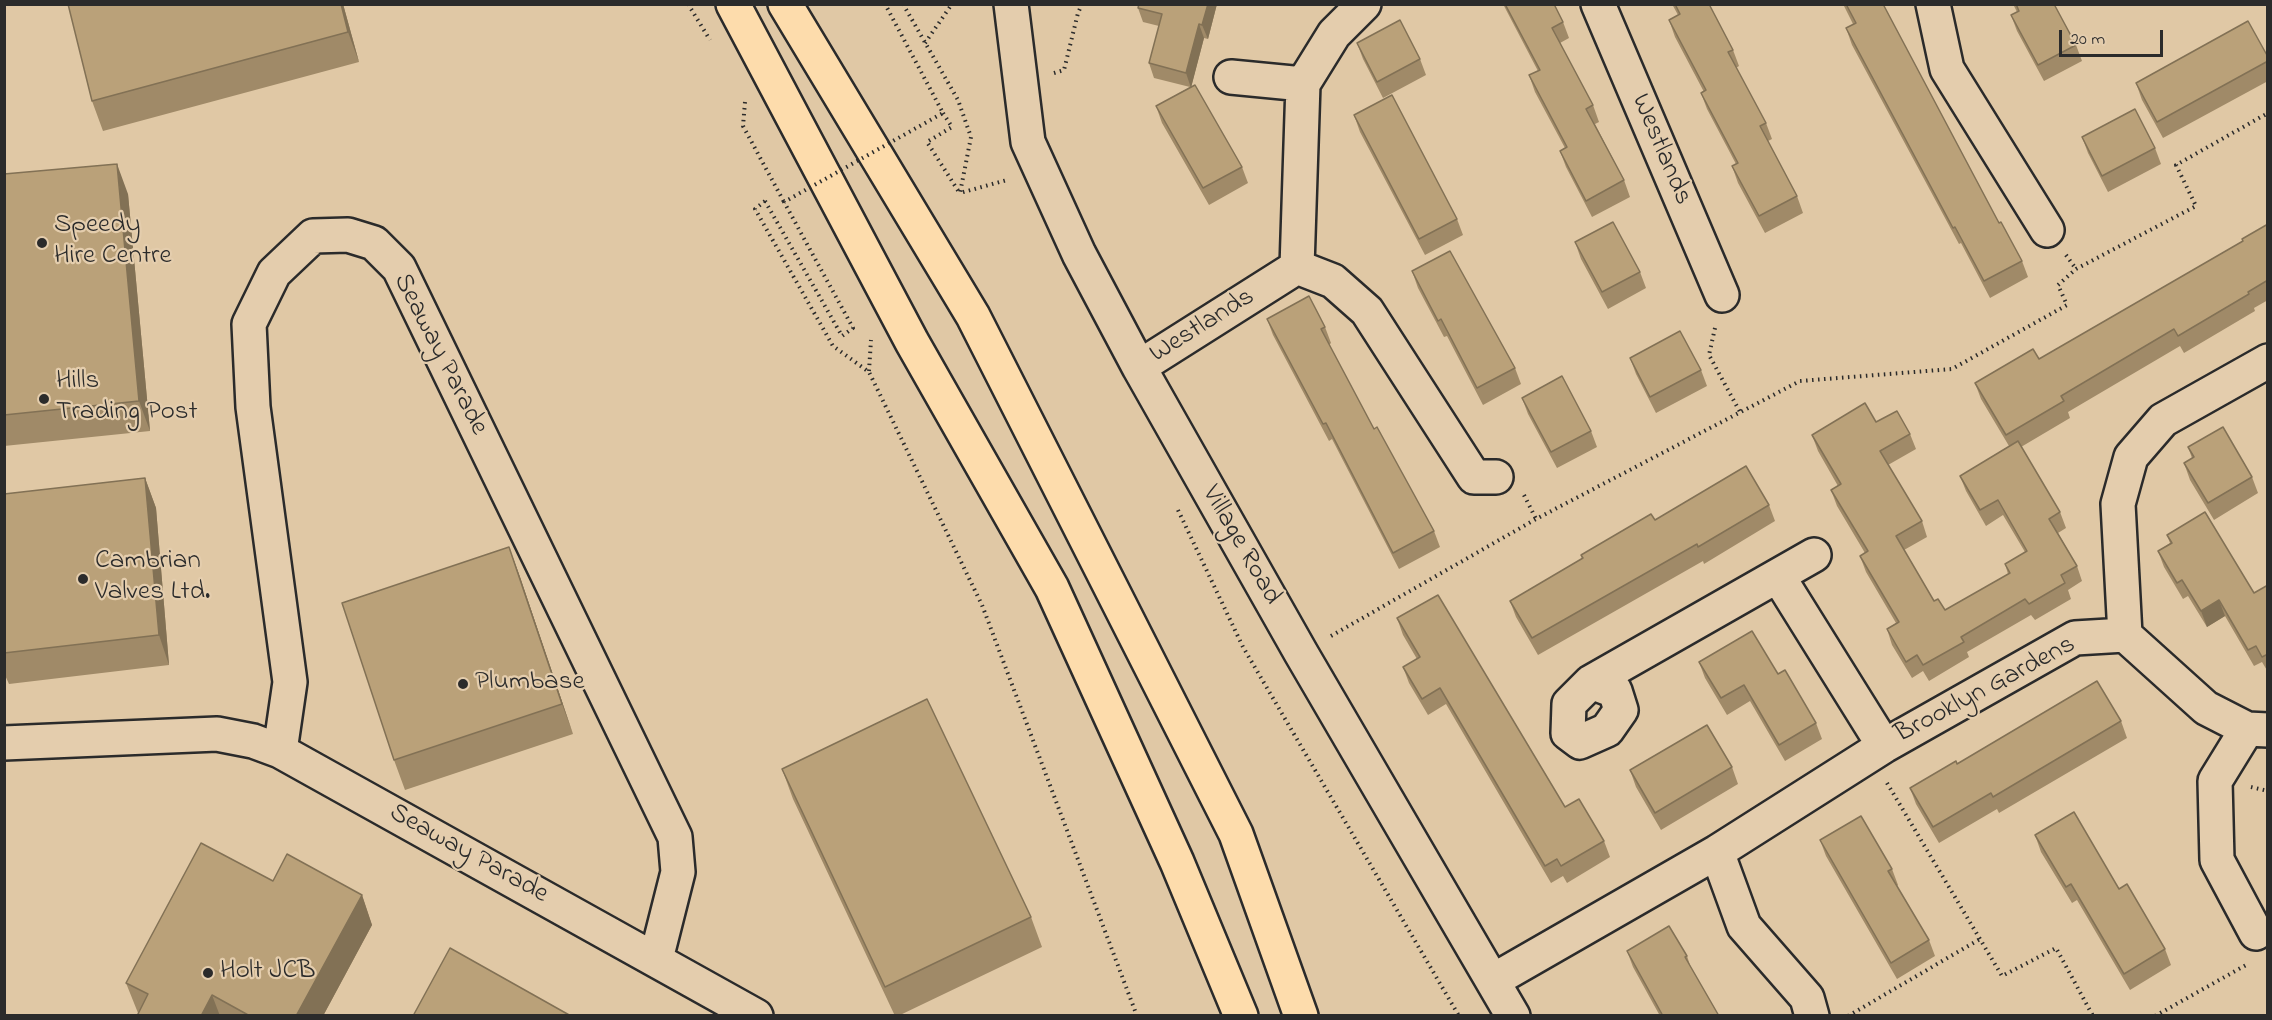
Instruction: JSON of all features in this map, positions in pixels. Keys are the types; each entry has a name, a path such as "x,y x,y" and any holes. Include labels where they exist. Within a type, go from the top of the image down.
{"main road":[{"path":"734,4 912,342 1052,588 1177,862 1241,1016"},
{"path":"785,4 973,316 1236,834 1301,1016"}],"street":[{"name":"Village Road","path":"1011,4 1028,142 1078,254 1139,367 1301,653 1513,1016"},
{"name":"Village Road","path":"1018,55 1034,4"},
{"path":"1364,4 1334,34 1303,84 1297,267 1333,281 1367,311 1474,477 1496,477"},
{"name":"Westlands","path":"1598,4 1722,295"},
{"path":"1933,4 1947,69 2047,230"},
{"path":"1231,76 1303,84"},
{"name":"Seaway Parade","path":"280,751 290,682 253,407 249,324 274,273 313,236 348,236 374,243 399,268 675,837 678,872 656,959"},
{"name":"Westlands","path":"1139,367 1297,267"},
{"path":"2256,933 2217,860 2215,781 2257,729 2206,708 2125,635 2118,504 2131,457 2163,420 2268,361"},
{"path":"1591,682 1814,555"},
{"name":"Brooklyn Gardens","path":"1778,576 1877,751"},
{"name":"Brooklyn Gardens","path":"1494,980 1717,852 1877,751 2075,638 2125,635"},
{"name":"Seaway Parade","path":"4,743 217,734 253,741 280,751 756,1016"},
{"path":"1717,852 1744,926 1807,998 1812,1016"}],"path":[{"path":"885,4 952,127 927,142 960,193"},
{"path":"903,4 958,100 971,137 960,193"},
{"path":"925,43 952,4"},
{"path":"746,95 743,126 853,328 843,336 765,201 755,209 833,346 869,372 982,605 1137,1016"},
{"path":"784,202 943,112"},
{"path":"1301,653 1536,519 1800,381 1952,369 2067,305 2058,285 2076,269 2196,206 2176,165 2268,113"},
{"path":"960,193 1010,180"},
{"path":"1722,295 1709,355 1740,412"},
{"path":"1877,751 2002,976 2056,948 2093,1016"},
{"path":"1848,1016 1980,939"},
{"path":"2155,1016 2247,964"}],"building":[{"path":"68,4 341,4 348,32 92,101"},
{"path":"1139,4 1208,4 1202,25 1199,24 1186,73 1149,63 1162,14 1138,8"},
{"path":"1505,4 1554,4 1563,22 1552,28 1593,105 1586,109 1624,180 1586,201 1560,151 1567,147 1529,75 1540,70"},
{"path":"1675,4 1709,4 1733,50 1728,52 1766,123 1760,126 1797,196 1759,216 1732,166 1738,163 1701,93 1706,90 1669,20 1680,14"},
{"path":"1846,4 1883,4 1999,223 2001,222 2022,261 1984,281 1955,227 1953,228 1846,28 1856,23"},
{"path":"2016,4 2054,4 2076,45 2038,65 2011,15 2019,11"},
{"path":"1400,20 1420,59 1377,82 1357,43"},
{"path":"2248,21 2268,61 2157,122 2136,83"},
{"path":"1195,85 1242,167 1203,188 1156,106"},
{"path":"1392,95 1457,219 1419,239 1354,115"},
{"path":"2135,109 2155,148 2102,176 2082,137"},
{"path":"117,164 139,401 4,415 4,174"},
{"path":"1613,222 1640,272 1602,292 1575,242"},
{"path":"2268,224 2268,280 2248,292 2249,294 2178,336 2174,329 2061,396 2064,401 2006,435 1975,383 2033,349 2039,359 2243,241 2242,239"},
{"path":"1450,251 1515,368 1477,388 1441,319 1438,321 1412,271"},
{"path":"1309,296 1325,327 1321,329 1374,429 1377,427 1434,531 1393,553 1326,423 1323,424 1267,319"},
{"path":"1680,331 1701,370 1650,397 1630,358"},
{"path":"1562,376 1591,431 1551,452 1522,398"},
{"path":"1865,403 1876,422 1897,411 1910,434 1880,451 1922,521 1896,536 1934,601 1938,599 1945,610 2010,573 2005,564 2027,551 1998,500 1980,510 1960,476 2018,441 2060,512 2049,519 2077,566 2061,575 2065,583 2029,604 2025,599 1961,637 1964,642 1923,665 1917,655 1906,662 1887,629 1899,622 1860,556 1868,551 1831,490 1841,484 1812,435"},
{"path":"2223,427 2252,477 2208,503 2184,463 2194,457 2188,447"},
{"path":"1746,466 1769,505 1698,547 1697,544 1532,638 1510,601 1583,558 1581,555 1651,514 1655,520"},
{"name":"Cambrian Valves Ltd.","path":"145,478 159,635 4,653 4,494"},
{"path":"2205,512 2254,593 2268,585 2268,654 2262,657 2256,646 2248,650 2219,600 2201,611 2182,580 2177,583 2158,551 2172,543 2167,535"},
{"name":"Plumbase","path":"509,547 562,704 394,760 342,603"},
{"path":"1438,595 1565,807 1579,799 1604,841 1561,866 1557,859 1545,866 1440,688 1422,699 1403,667 1420,657 1397,618"},
{"path":"1752,631 1778,674 1785,670 1816,723 1779,745 1744,685 1721,698 1699,662"},
{"path":"2097,681 2121,721 1993,797 1991,793 1933,827 1910,788 1956,761 1957,764"},
{"path":"927,699 1031,917 885,987 782,769"},
{"path":"1707,725 1732,767 1655,813 1630,770"},
{"path":"2074,812 2119,889 2127,884 2165,949 2124,974 2071,884 2066,887 2035,835"},
{"path":"1861,816 1892,869 1888,871 1929,940 1891,963 1820,840"},
{"path":"201,843 273,881 287,854 362,895 296,1016 250,1016 212,995 201,1016 137,1016 148,994 126,983"},
{"path":"1669,926 1719,1016 1663,1016 1627,951"},
{"path":"450,948 571,1016 413,1016"}],"place":[{"name":"Speedy Hire Centre","path":"42,243"},
{"name":"Hills Trading Post","path":"44,399"},
{"name":"Cambrian Valves Ltd.","path":"83,579"},
{"name":"Plumbase","path":"463,684"},
{"name":"Holt JCB","path":"208,973"}]}
